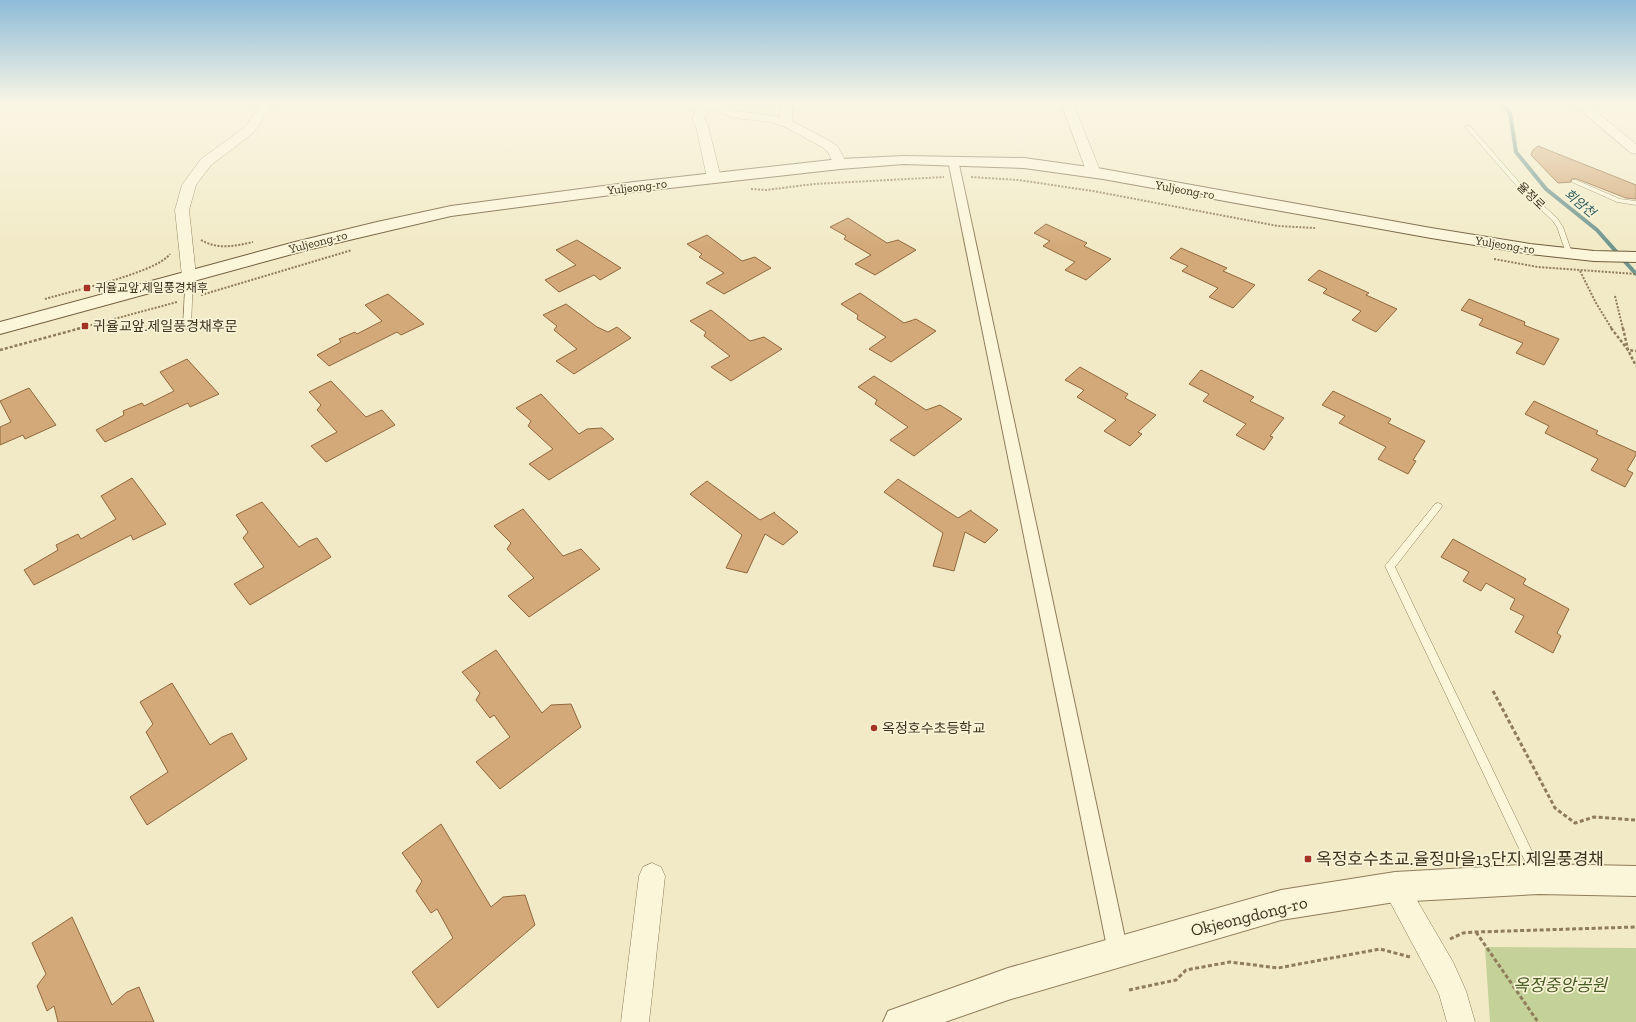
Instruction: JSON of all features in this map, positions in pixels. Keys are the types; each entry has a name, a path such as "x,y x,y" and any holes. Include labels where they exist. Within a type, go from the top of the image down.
{"main road":[{"name":"Yuljeong-ro","path":"4,324 377,227 451,211 575,194 714,178 840,164 904,160 953,160 1024,163 1094,173 1431,233 1530,249 1594,256 1636,257"},
{"name":"Okjeongdong-ro","path":"899,1022 1008,984 1281,905 1395,887 1539,879 1636,882"}],"street":[{"path":"189,276 182,210 189,185 206,162 221,151"},
{"path":"708,151 714,178"},
{"path":"832,151 840,164"},
{"path":"1085,151 1094,173"},
{"path":"953,160 1118,952"},
{"path":"635,1022 652,876"},
{"path":"1395,887 1443,972 1452,991 1461,1022"}],"lane":[{"name":"율정로","path":"1489,151 1524,191 1555,219 1560,227 1569,253"},
{"path":"1574,181 1619,202 1636,203"},
{"path":"187,327 189,276"},
{"path":"1438,506 1390,566 1539,879"}],"path":[{"path":"750,189 766,190 863,180 957,176 1018,180 1093,191 1278,226 1322,229"},
{"path":"0,350 357,249"},
{"path":"45,299 146,270 167,258 170,251"},
{"path":"1491,258 1538,267 1636,274"},
{"path":"1580,271 1612,332 1628,350 1636,351"},
{"path":"1615,296 1628,350 1636,366"},
{"path":"1493,691 1555,808 1575,823 1594,817 1636,820"},
{"path":"1448,944 1451,938 1463,933 1636,927"},
{"path":"1476,932 1538,1022"},
{"path":"1129,990 1176,980 1186,970 1230,962 1278,968 1380,948 1410,957 1414,963"}],"green space":[{"name":"옥정중앙공원","path":"1485,947 1636,948 1636,1022 1490,1022"}],"building":[{"path":"1533,151 1550,151 1636,185 1636,199 1626,198 1577,179 1571,179 1571,182 1558,183 1531,155"},
{"path":"848,218 887,243 898,240 916,250 875,275 855,264 871,255 844,239 846,236 830,227"},
{"path":"1046,224 1087,243 1084,246 1111,259 1086,280 1065,270 1075,262 1043,246 1050,241 1034,233"},
{"path":"707,235 742,261 755,257 771,268 724,294 706,283 724,273 699,257 702,254 687,244"},
{"path":"577,240 621,268 600,280 594,275 559,292 545,280 576,265 556,250"},
{"path":"1181,248 1227,268 1223,271 1255,285 1233,308 1209,297 1218,288 1182,271 1188,266 1170,258"},
{"path":"1319,270 1369,293 1366,295 1397,309 1376,332 1352,320 1361,311 1323,293 1327,289 1308,280"},
{"path":"860,293 904,323 916,319 936,331 891,362 869,349 886,337 857,319 858,315 841,304"},
{"path":"388,294 424,324 401,335 397,332 329,366 317,355 341,342 339,339 355,332 357,334 382,321 365,305"},
{"path":"1469,299 1525,322 1524,325 1559,339 1544,365 1516,353 1523,343 1479,325 1483,319 1461,310"},
{"path":"566,304 597,327 608,332 617,327 631,338 574,374 556,361 577,349 554,330 557,326 543,315"},
{"path":"711,310 750,341 764,337 782,349 731,381 711,367 730,356 704,336 706,332 690,321"},
{"path":"187,359 219,394 190,407 188,403 105,442 96,430 124,415 123,411 142,403 144,406 174,391 160,372"},
{"path":"1080,367 1128,394 1125,398 1156,415 1138,432 1142,434 1130,446 1104,431 1116,420 1077,397 1084,390 1065,380"},
{"path":"1201,370 1254,397 1250,401 1284,418 1270,436 1273,437 1264,450 1236,435 1246,424 1203,401 1209,394 1189,384"},
{"path":"874,376 926,410 940,405 962,419 914,456 890,440 908,427 875,404 877,400 858,387"},
{"path":"331,381 366,417 382,410 395,425 326,462 311,446 337,432 317,410 321,405 309,392"},
{"path":"29,388 56,425 25,439 23,435 0,445 0,427 11,422 0,401"},
{"path":"1333,391 1391,419 1388,423 1425,441 1413,460 1416,461 1408,474 1378,459 1386,447 1339,423 1345,416 1322,405"},
{"path":"541,394 579,434 587,429 602,428 614,439 549,480 529,464 553,449 528,426 531,421 516,408"},
{"path":"1534,401 1598,431 1596,434 1636,452 1636,455 1627,470 1633,473 1625,487 1591,470 1598,459 1545,433 1549,426 1525,414"},
{"path":"132,478 166,524 133,540 131,535 34,585 24,570 58,550 56,545 78,534 81,539 116,519 101,496"},
{"path":"898,479 958,518 971,510 998,530 985,543 965,532 954,571 933,566 943,533 884,492"},
{"path":"707,481 760,520 775,512 774,513 798,532 783,545 765,534 747,573 726,568 742,535 690,494"},
{"path":"262,502 299,547 317,538 331,557 250,605 234,584 264,567 243,538 248,532 236,515"},
{"path":"523,509 563,556 581,549 600,569 529,617 508,596 534,578 507,549 511,543 494,526"},
{"path":"1453,539 1526,579 1523,584 1569,609 1557,633 1561,636 1553,653 1515,632 1524,616 1510,609 1515,599 1486,583 1481,591 1463,581 1469,572 1441,557"},
{"path":"496,650 542,713 551,705 571,704 581,727 500,789 476,762 510,737 494,715 490,718 476,700 480,693 462,672"},
{"path":"172,683 210,745 222,737 232,733 247,759 147,825 130,797 168,772 146,732 153,724 140,702"},
{"path":"441,824 491,907 503,897 525,895 535,925 438,1008 412,972 453,938 437,909 431,913 416,891 422,881 402,853"},
{"path":"72,917 112,1005 127,992 139,987 154,1022 58,1022 54,1006 47,1011 37,986 46,974 32,943"}],"waterway":[{"name":"회암천","path":"1516,151 1546,189 1597,230 1636,274"}],"place":[{"name":"귀율교앞.제일풍경채후","path":"87,288"},
{"name":"귀율교앞.제일풍경채후문","path":"85,326"},
{"name":"옥정호수초등학교","path":"874,728"},
{"name":"옥정호수초교.율정마을13단지.제일풍경채","path":"1308,859"}]}
